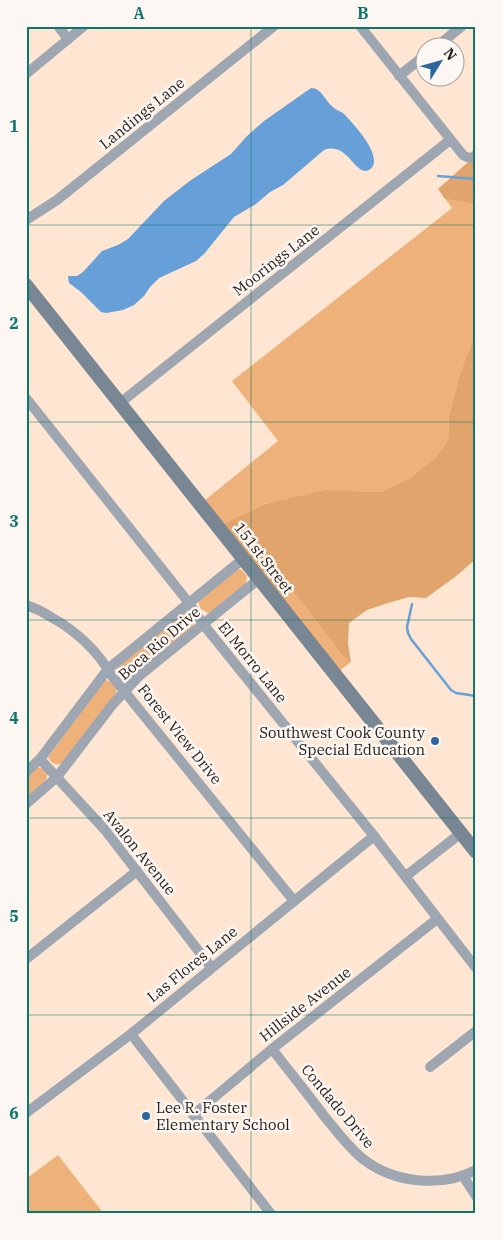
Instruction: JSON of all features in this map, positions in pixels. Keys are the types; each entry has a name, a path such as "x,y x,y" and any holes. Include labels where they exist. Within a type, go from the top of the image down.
{"street":[{"path":"58,26 68,39"},
{"path":"26,74 84,26"},
{"name":"Landings Lane","path":"26,220 56,200 274,26"},
{"path":"360,26 463,155 468,158 474,157"},
{"path":"447,38 462,26"},
{"path":"399,76 414,64"},
{"name":"Moorings Lane","path":"120,403 450,140"},
{"name":"151st Street","path":"26,285 476,852"},
{"name":"El Morro Lane","path":"26,398 189,603 203,624 406,876 476,968"},
{"name":"Boca Rio Drive","path":"26,772 40,759 108,669 244,559"},
{"name":"Boca Rio Drive","path":"26,804 57,777 139,676 259,579"},
{"name":"Forest View Drive","path":"26,605 46,614 92,646 112,676 294,901"},
{"name":"Avalon Avenue","path":"40,759 105,830 211,967"},
{"path":"406,876 461,833"},
{"name":"Las Flores Lane","path":"26,1113 130,1034 374,836"},
{"path":"26,959 137,871"},
{"name":"Hillside Avenue","path":"193,1115 272,1049 437,919"},
{"path":"430,1067 476,1031"},
{"path":"130,1034 271,1214"},
{"name":"Condado Drive","path":"272,1049 345,1141 363,1159 386,1172 426,1181 463,1176 476,1170"},
{"path":"463,1176 476,1196"}],"shaded area":[{"path":"476,155 476,204 445,199 438,189"},
{"path":"445,199 476,204 476,332 460,373 449,416 448,440 435,458 410,478 381,492 356,491 294,498 265,504 222,524 204,501 278,441 232,381 452,208"},
{"path":"476,332 476,559 426,598 409,597 388,603 367,610 349,623 348,643 351,662 342,655 290,589 277,593 222,524 265,504 326,490 381,492 410,478 435,458 448,440 449,416 460,373"},
{"path":"238,569 242,570 247,576 246,584 212,611 208,613 201,609 199,600"},
{"path":"290,589 342,655 351,662 338,672 277,593"},
{"path":"185,611 194,618 191,628 132,677 123,679 119,673 118,666"},
{"path":"105,680 117,688 115,697 63,763 52,763 48,757"},
{"path":"36,767 44,769 47,777 40,788 26,800 26,774"},
{"path":"58,1155 104,1214 26,1214 26,1179"}],"water":[{"path":"311,88 318,90 335,109 343,113 366,141 374,158 373,165 369,170 359,169 339,150 324,150 283,185 234,217 196,261 159,278 134,305 123,310 101,312 69,283 68,276 77,276 102,251 128,239 164,201 191,180 231,154 264,121"}],"waterway":[{"path":"438,176 476,179"},
{"path":"412,604 407,627 411,639 451,690 456,693 476,696"}],"place":[{"name":"Southwest Cook County Special Education","path":"435,741"},
{"name":"Lee R. Foster Elementary School","path":"146,1116"}]}
